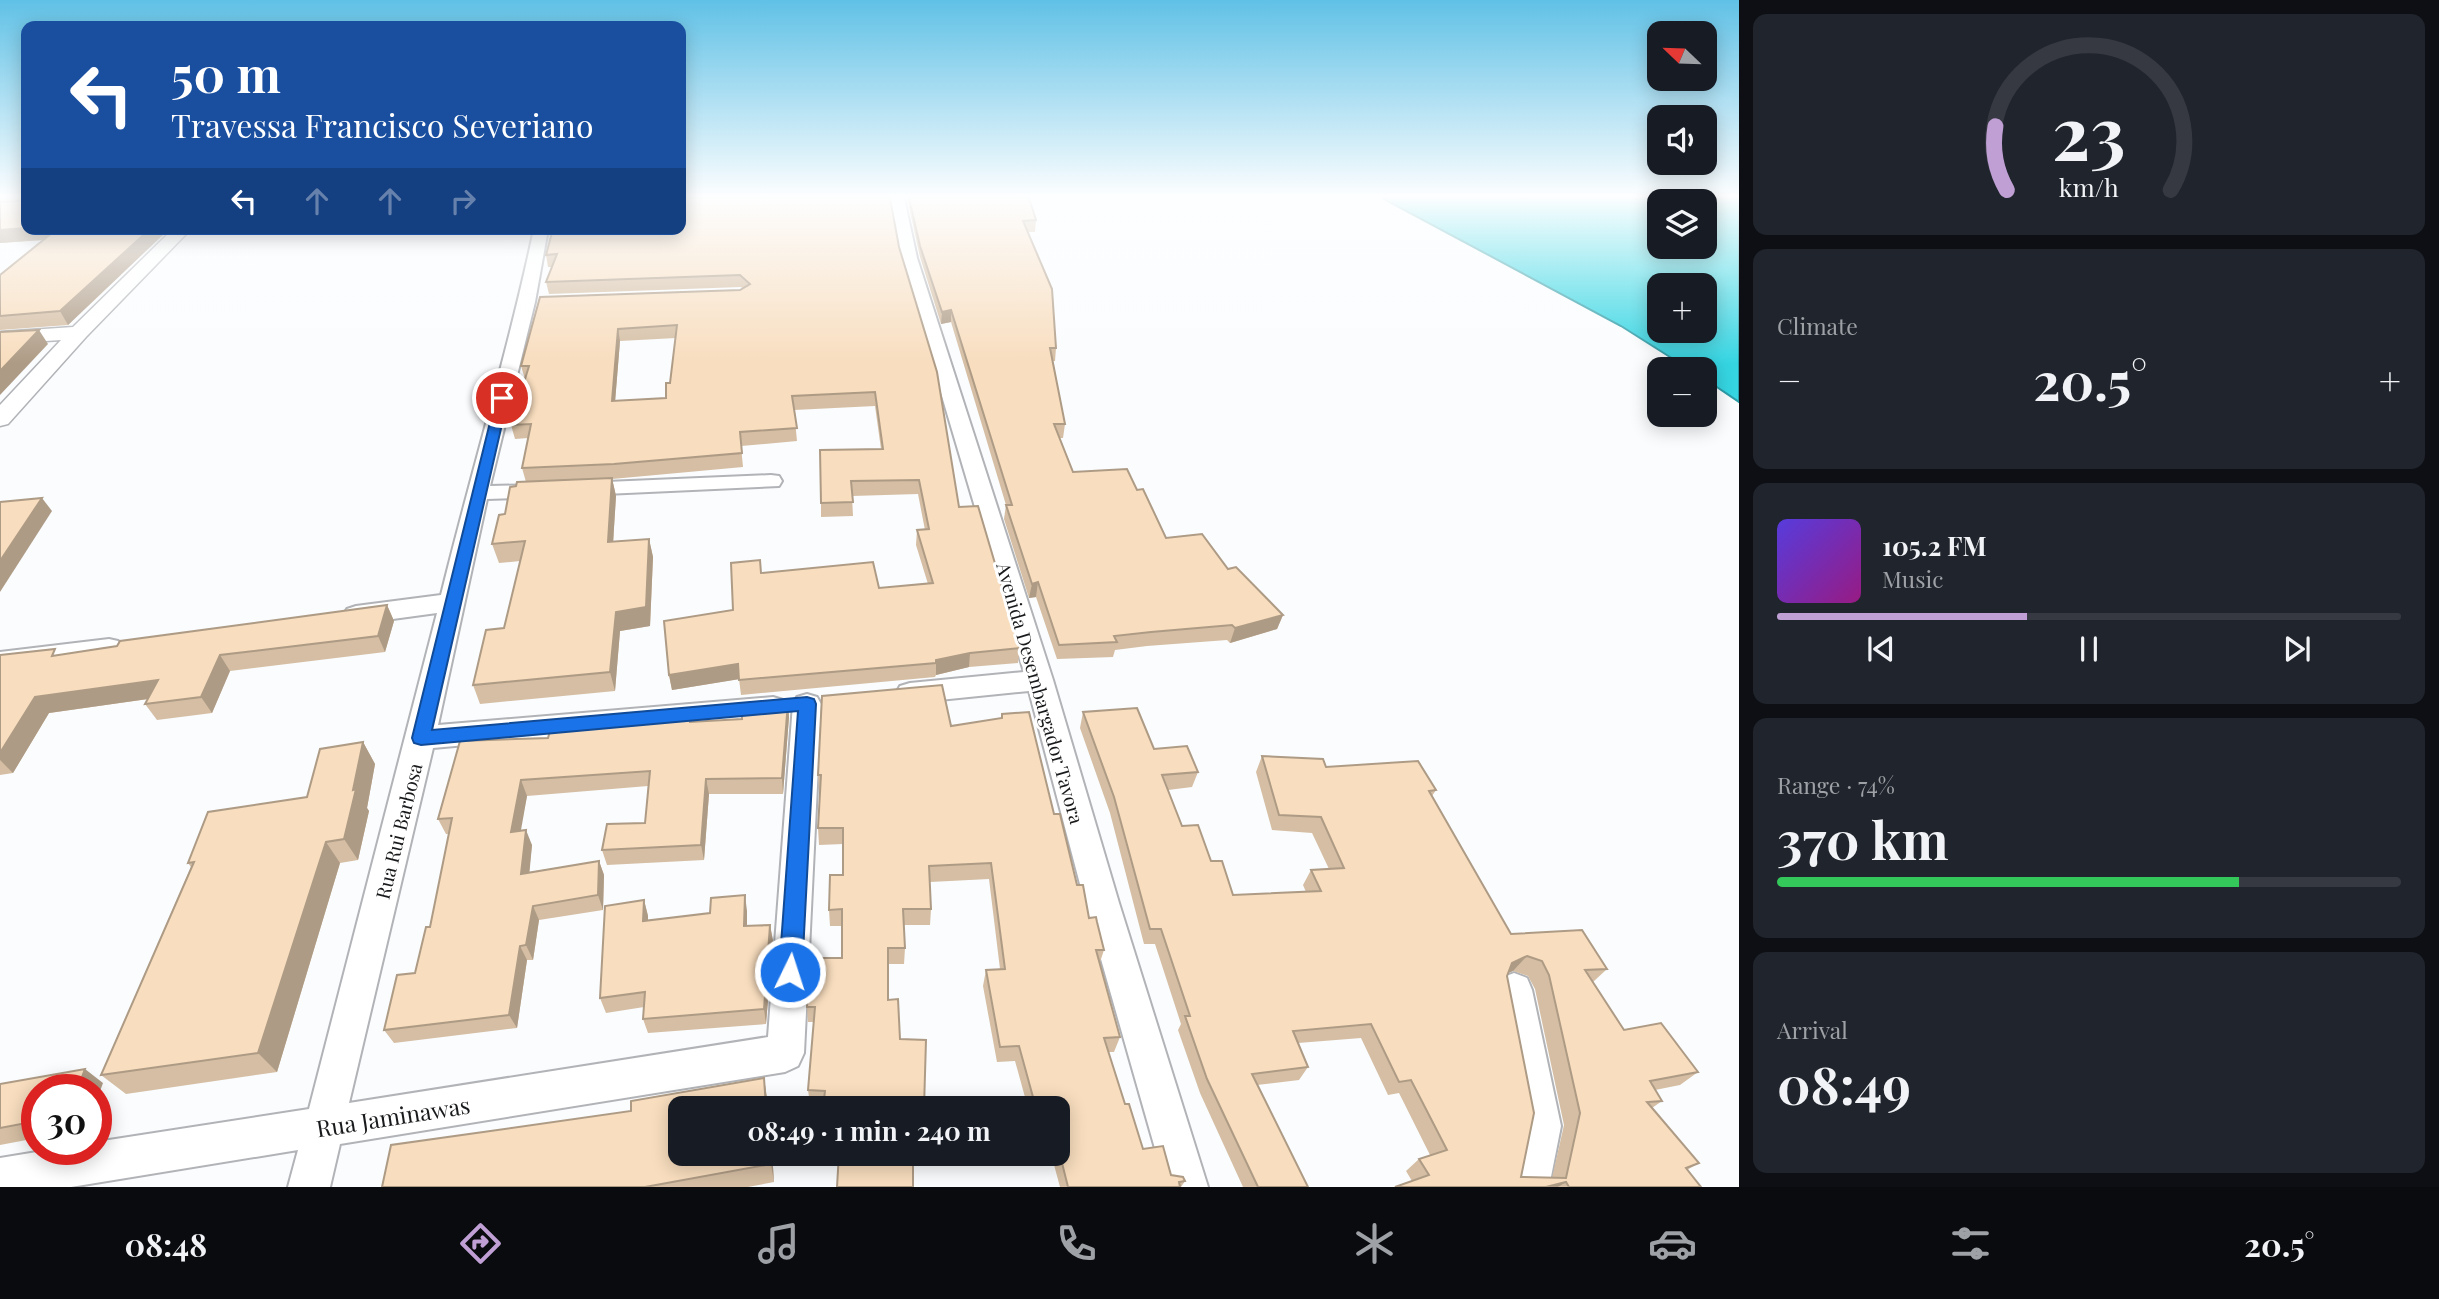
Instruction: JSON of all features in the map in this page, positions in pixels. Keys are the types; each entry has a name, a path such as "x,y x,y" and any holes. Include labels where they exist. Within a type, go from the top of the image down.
{"street":[{"path":"0,419 79,333 159,253"},
{"name":"Rua Rui Barbosa","path":"309,1187 421,738 477,494 534,301 539,253"},
{"name":"Avenida Desembargador Tavora","path":"908,253 1040,680 1102,903 1187,1187"},
{"path":"0,338 79,333"},
{"path":"477,494 771,481"},
{"path":"329,618 453,602"},
{"path":"0,662 137,644"},
{"path":"890,695 1040,680"},
{"name":"Rua Jaminawas","path":"0,1178 785,1053 821,702 421,738"},
{"path":"1514,990 1541,1126 1528,1187"}],"water":[{"path":"1485,253 1647,253 1647,259 1717,259 1717,253 1739,253 1739,402 1717,387 1717,357 1670,357 1648,343 1717,343 1717,273 1647,273 1647,342"}],"building":[{"path":"27,253 123,253 60,311 0,316 0,275"},
{"path":"546,253 901,253 937,372 959,507 978,506 1020,648 970,653 936,660 936,663 739,680 738,664 669,675 664,621 733,610 731,563 760,560 761,573 873,562 879,588 933,583 917,530 929,529 919,480 851,481 853,502 821,503 820,450 883,449 875,392 792,396 797,428 740,432 742,453 614,464 522,468 531,424 511,425 529,366 521,366 540,297 740,290 750,284 740,275 546,282 557,254","holes":["677,325 670,383 666,383 666,398 612,401 618,329"]},
{"path":"922,253 1037,253 1052,289 1056,348 1050,348 1065,424 1054,424 1073,472 1127,469 1137,490 1143,489 1166,538 1202,534 1228,569 1236,567 1283,615 1235,628 1232,625 1151,632 1114,636 1117,642 1059,645 1038,582 1032,584 1006,505 1012,505 951,310 942,312"},
{"path":"39,330 0,371 0,332"},
{"path":"612,478 608,542 649,539 646,607 616,612 610,672 473,685 486,630 504,628 525,541 492,544 499,515 505,514 510,487 516,486 517,482"},
{"path":"42,498 0,561 0,502"},
{"path":"387,605 378,636 220,655 201,697 145,704 158,680 35,697 0,753 0,655 55,649 52,656 117,646 120,641"},
{"path":"942,685 951,726 1002,718 1002,714 1029,712 1054,814 1060,814 1077,885 1083,885 1089,918 1096,917 1104,950 1096,950 1120,1037 1104,1038 1143,1149 1163,1146 1171,1175 1183,1177 1185,1181 1179,1182 1180,1187 1068,1187 1063,1166 1070,1166 1070,1096 1033,1096 1019,1046 1000,1047 986,970 1005,969 991,863 929,866 931,909 903,909 905,948 888,948 888,1000 898,999 900,1039 926,1040 924,1096 824,1096 825,1091 808,1090 815,1007 807,1007 809,958 842,958 842,909 829,910 830,875 843,875 843,828 818,828 822,696"},
{"path":"788,702 782,778 706,779 701,845 602,850 607,824 645,823 650,771 521,780 511,832 526,830 521,874 599,861 598,895 533,906 526,945 520,946 509,1015 384,1030 397,975 415,973 426,927 430,927 452,818 438,819 460,741 548,738 550,731 690,719 690,722 742,719 741,706"},
{"path":"1137,708 1154,749 1187,746 1198,772 1162,775 1182,826 1198,825 1211,861 1222,861 1233,895 1321,891 1311,870 1344,868 1321,817 1279,815 1262,756 1323,759 1326,767 1418,761 1436,790 1429,791 1511,934 1582,930 1607,969 1585,970 1624,1030 1661,1023 1698,1072 1650,1081 1662,1101 1647,1102 1699,1163 1686,1168 1701,1187 1569,1187 1566,1182 1546,1187 1395,1187 1429,1175 1419,1159 1447,1150 1411,1080 1399,1082 1371,1024 1293,1031 1308,1067 1252,1074 1308,1187 1258,1187 1207,1079 1185,1016 1190,1016 1161,929 1150,929 1114,797 1083,712","holes":["1527,956 1542,961 1549,975 1580,1113 1566,1178 1521,1177 1534,1113 1507,976 1512,963"]},
{"path":"363,742 353,790 356,789 344,839 326,842 258,1053 101,1074 194,862 188,863 208,812 307,797 320,749"},
{"path":"745,895 744,926 770,925 764,1009 643,1019 645,992 600,998 605,906 644,900 643,921 710,913 711,898"},
{"path":"85,1069 83,1074 57,1074"},
{"path":"764,1078 765,1096 668,1096 668,1166 760,1166 645,1187 382,1187 391,1145 631,1111 631,1101"},
{"path":"21,1080 21,1124 0,1128 0,1084"},
{"path":"838,1166 913,1166 913,1187 837,1187"}],"route":[{"path":"502,398 421,738 807,704 790,972"}]}
